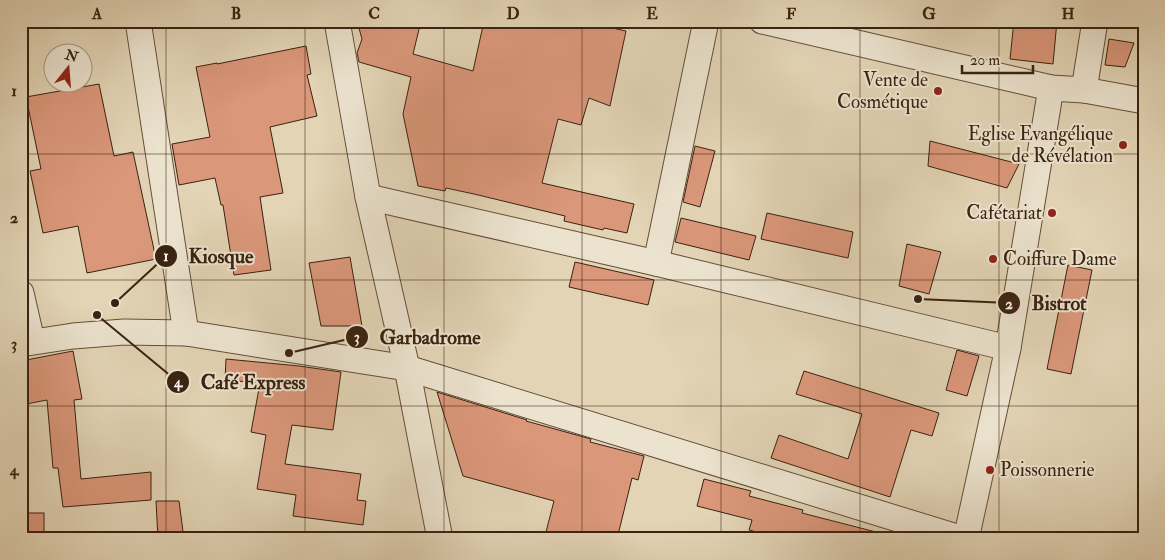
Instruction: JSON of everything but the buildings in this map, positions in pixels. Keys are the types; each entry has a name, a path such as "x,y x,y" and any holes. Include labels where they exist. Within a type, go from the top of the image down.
{"street":[{"path":"138,21 186,332"},
{"path":"337,21 368,197 407,368 440,539"},
{"path":"656,263 706,21"},
{"path":"762,21 1051,88 1084,90 1144,101"},
{"path":"1084,90 1096,21"},
{"path":"21,293 27,343 124,332 186,332 407,368 964,539 1008,348 1051,88"},
{"path":"368,197 656,263 1008,348"}],"place":[{"name":"Vente de Cosmétique","path":"938,91"},
{"name":"Eglise Evangélique de Révélation","path":"1123,145"},
{"name":"Cafétariat","path":"1052,213"},
{"name":"Coiffure Dame","path":"993,259"},
{"name":"Bistrot","path":"918,299"},
{"name":"Kiosque","path":"115,303"},
{"name":"Café Express","path":"97,315"},
{"name":"Garbadrome","path":"289,353"},
{"name":"Poissonnerie","path":"990,470"}]}
